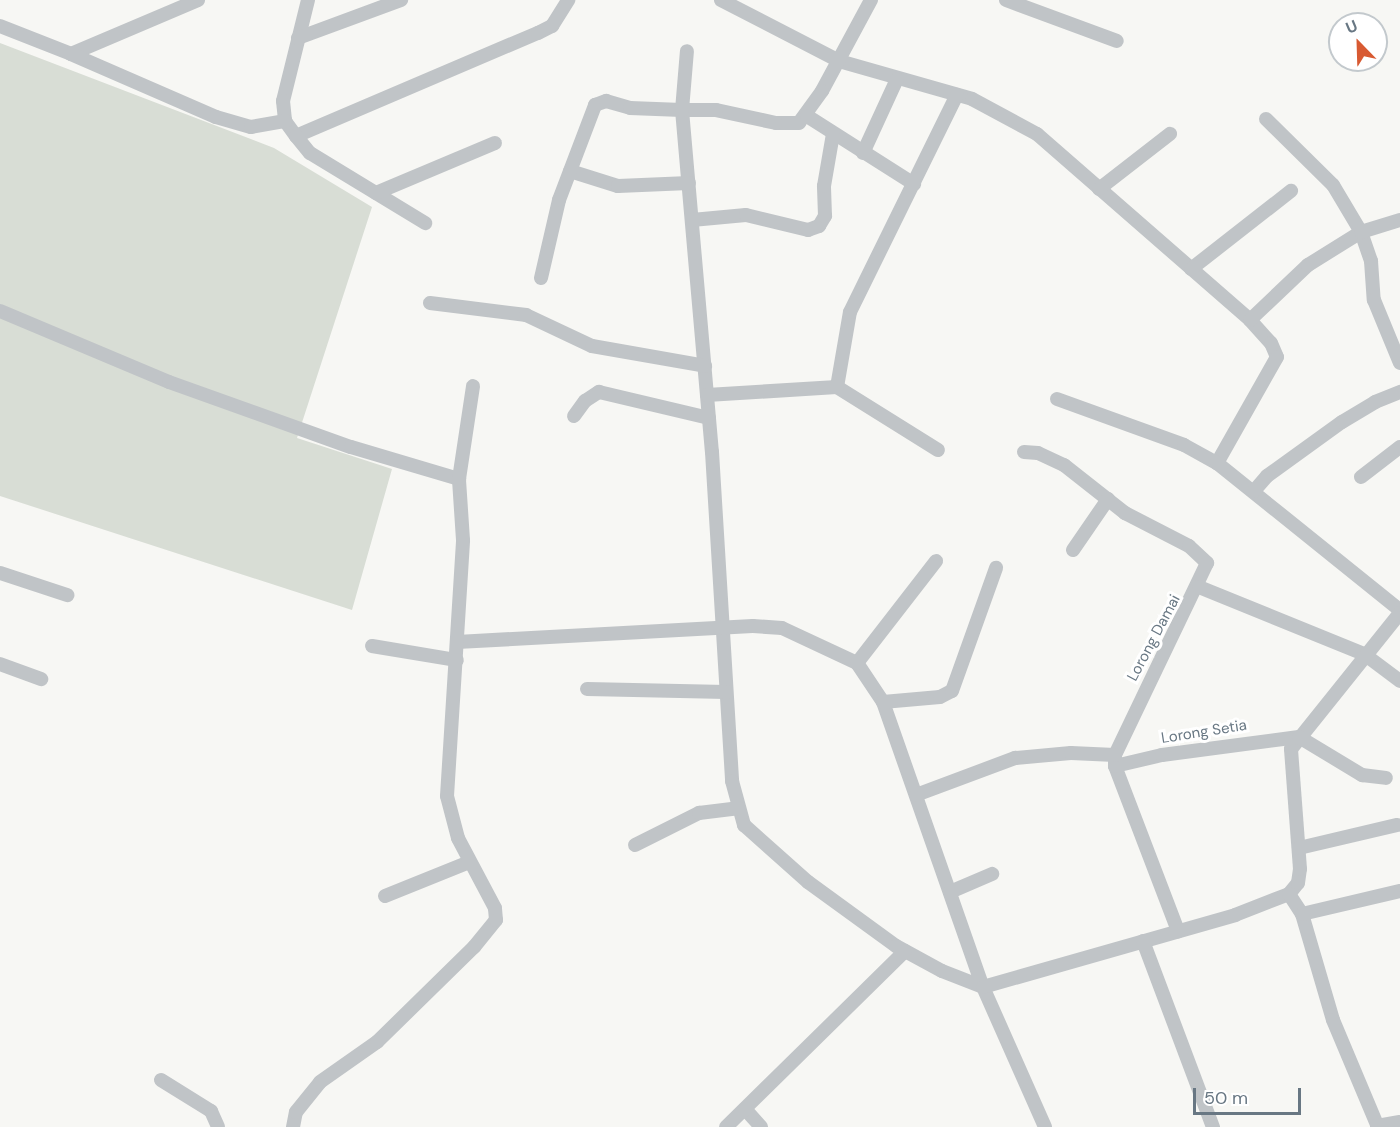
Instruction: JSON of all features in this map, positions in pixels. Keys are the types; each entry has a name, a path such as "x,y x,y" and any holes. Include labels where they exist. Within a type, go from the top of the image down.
{"street":[{"path":"71,54 198,0"},
{"path":"308,0 285,92 285,120 310,153 425,224"},
{"path":"298,38 401,0"},
{"path":"296,136 552,26 568,0"},
{"path":"721,0 839,61 972,99 1036,134 1250,320 1271,343 1277,357 1217,463"},
{"path":"541,278 570,171 590,117 602,101 630,108 716,110 789,125 807,116 871,0"},
{"path":"1006,0 1117,41"},
{"path":"0,26 71,54 171,101 251,127 271,126 285,120"},
{"path":"687,51 682,110 709,418 732,781 738,808 744,825 755,838 808,882 905,951 942,971 983,987 1178,932 1289,894 1298,883 1299,848 1290,762 1291,749 1364,654 1400,612 1217,463 1184,445 1056,399"},
{"path":"863,153 897,79"},
{"path":"837,387 850,312 957,94"},
{"path":"807,116 914,184"},
{"path":"1266,119 1333,185 1361,232 1371,261 1374,300 1400,363"},
{"path":"692,220 746,215 808,230 819,226 825,216 824,186 833,134"},
{"path":"1098,189 1170,134"},
{"path":"376,194 495,143"},
{"path":"570,171 618,186 689,183"},
{"path":"1191,269 1291,191"},
{"path":"1250,320 1308,265 1361,232 1400,220"},
{"path":"430,303 526,315 592,346 705,366"},
{"path":"0,312 172,383 351,447 459,479"},
{"path":"292,1127 296,1112 320,1082 378,1042 496,920 495,908 469,862 447,796 463,540 459,479 473,386"},
{"path":"707,395 837,387 938,450"},
{"path":"574,416 585,401 599,392 709,418"},
{"path":"1254,491 1267,476 1342,422 1375,402 1400,392"},
{"path":"1361,477 1400,447"},
{"name":"Lorong Damai","path":"1024,452 1038,453 1064,465 1125,513 1189,546 1204,559 1208,566 1115,760"},
{"path":"1073,550 1108,499"},
{"path":"857,663 936,561"},
{"path":"883,702 940,698 952,691 996,568"},
{"path":"0,573 67,595"},
{"path":"1199,587 1364,654 1400,681"},
{"path":"457,642 782,627 857,663 883,702 983,987 1045,1127"},
{"path":"372,646 457,660"},
{"path":"0,664 41,679"},
{"path":"587,689 726,692"},
{"path":"1299,737 1362,775 1386,778"},
{"name":"Lorong Setia","path":"916,795 1015,758 1071,753 1115,760 1299,737"},
{"path":"1115,760 1178,932"},
{"path":"635,845 699,813 738,808"},
{"path":"1299,848 1397,825"},
{"path":"385,896 469,862"},
{"path":"950,892 992,874"},
{"path":"1302,914 1334,909 1400,891"},
{"path":"1289,894 1302,914 1333,1020 1378,1126 1400,1122"},
{"path":"1143,941 1213,1127"},
{"path":"726,1127 905,951"},
{"path":"161,1080 211,1111 218,1127"},
{"path":"745,1109 761,1127"}],"shaded area":[{"path":"0,43 274,148 372,207 297,438 392,469 352,610 0,496"}]}
